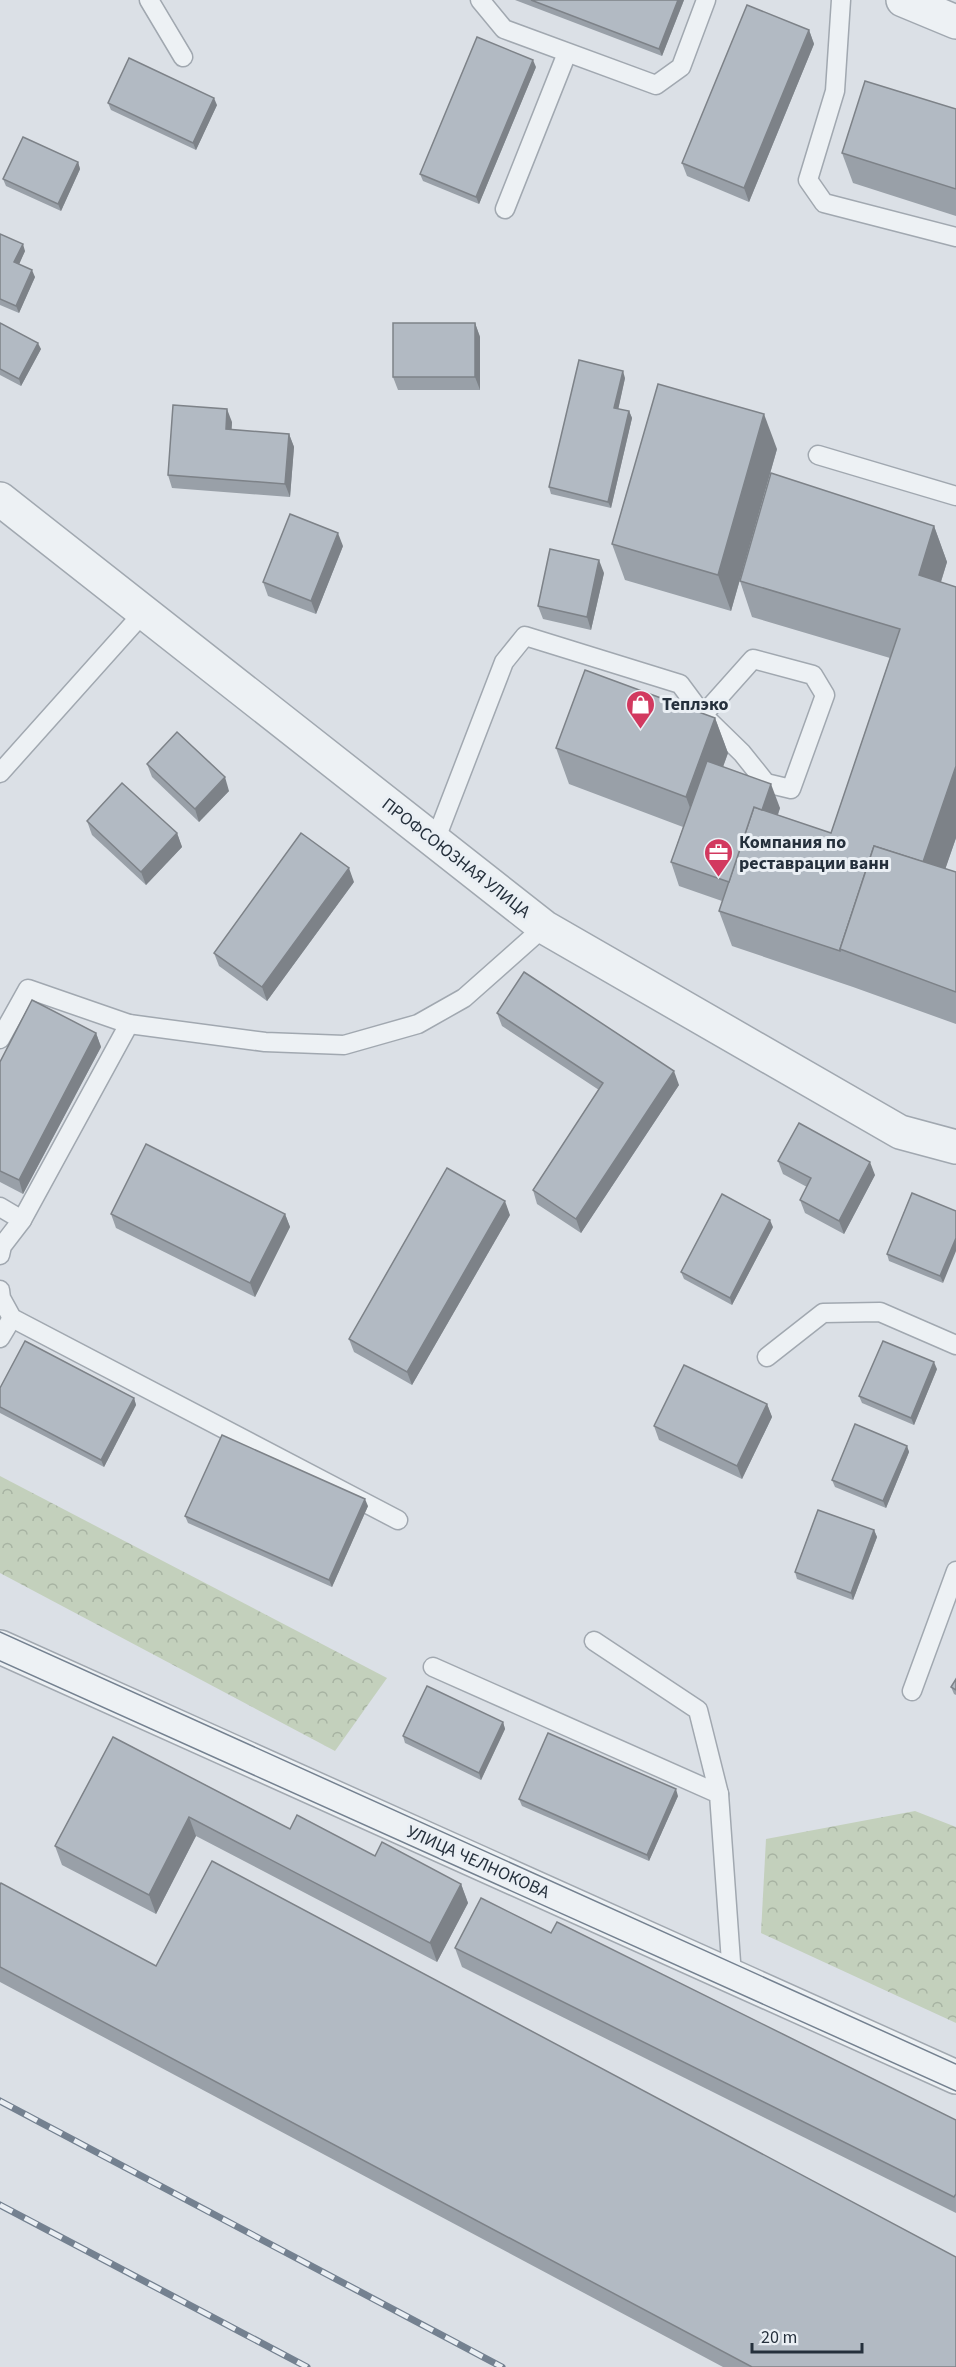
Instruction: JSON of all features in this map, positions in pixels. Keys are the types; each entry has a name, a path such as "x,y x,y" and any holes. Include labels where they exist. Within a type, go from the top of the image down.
{"street":[{"path":"903,0 956,22"},
{"name":"ПРОФСОЮЗНАЯ УЛИЦА","path":"0,499 544,927 900,1132 956,1147"},
{"name":"УЛИЦА ЧЕЛНОКОВА","path":"0,1647 956,2077"}],"lane":[{"path":"149,0 183,57"},
{"path":"480,0 504,29 656,85 681,67 706,0"},
{"path":"841,0 835,91 808,180 824,203 956,237"},
{"path":"505,208 567,53"},
{"path":"818,455 956,496"},
{"path":"1,774 144,612"},
{"path":"435,841 504,662 525,636 680,684 703,716 742,753 766,783 790,789 825,695 813,675 753,659 703,716"},
{"path":"0,1039 28,989 129,1024 265,1042 344,1045 418,1024 464,998 544,927"},
{"path":"0,1255 2,1246 22,1220 129,1024"},
{"path":"0,1207 22,1220"},
{"path":"0,1290 12,1318 398,1520"},
{"path":"767,1357 823,1312 880,1312 956,1345"},
{"path":"0,1338 12,1318"},
{"path":"912,1691 956,1570"},
{"path":"594,1641 698,1710 719,1794 732,1976"},
{"path":"433,1667 719,1794"}],"green space":[{"path":"0,1476 387,1678 335,1751 0,1573"},
{"path":"915,1811 956,1827 956,2023 761,1933 766,1839"}],"building":[{"path":"531,0 678,0 659,49"},
{"path":"747,5 809,30 744,188 682,163"},
{"path":"477,37 533,60 476,197 420,174"},
{"path":"129,58 214,98 193,143 108,103"},
{"path":"865,81 956,109 956,189 842,153"},
{"path":"23,137 78,162 58,204 3,179"},
{"path":"0,234 23,244 14,262 32,270 16,306 0,299"},
{"path":"0,323 38,343 19,379 0,369"},
{"path":"393,323 475,323 475,377 393,377"},
{"path":"579,360 623,371 614,408 629,411 608,502 549,487"},
{"path":"658,384 764,414 718,575 612,544"},
{"path":"173,405 227,409 226,429 289,434 285,484 168,475"},
{"path":"771,473 934,526 919,575 956,587 956,766 923,862 874,846 840,951 719,911 754,807 831,833 900,629 740,581"},
{"path":"290,514 338,533 311,601 263,582"},
{"path":"550,549 599,560 587,617 538,606"},
{"path":"585,670 715,718 686,797 556,748"},
{"path":"177,732 225,777 195,809 147,764"},
{"path":"707,761 771,784 762,810 754,807 729,882 671,862"},
{"path":"122,783 177,833 141,872 87,821"},
{"path":"301,833 349,868 262,987 214,953"},
{"path":"874,846 956,872 956,992 840,949"},
{"path":"524,972 674,1071 576,1219 533,1190 603,1083 497,1013"},
{"path":"32,1000 96,1033 19,1180 0,1171 0,1062"},
{"path":"799,1123 870,1162 839,1221 800,1200 811,1178 778,1161"},
{"path":"146,1144 285,1214 250,1283 111,1214"},
{"path":"447,1168 505,1201 407,1372 349,1339"},
{"path":"912,1193 956,1211 956,1238 940,1276 887,1254"},
{"path":"722,1194 770,1220 730,1298 681,1272"},
{"path":"25,1341 134,1398 101,1460 0,1407 0,1388"},
{"path":"883,1341 934,1362 911,1418 859,1396"},
{"path":"684,1365 767,1404 737,1466 654,1426"},
{"path":"855,1424 907,1446 883,1501 832,1480"},
{"path":"222,1435 365,1499 329,1580 185,1516"},
{"path":"818,1510 874,1530 851,1593 795,1572"},
{"path":"956,1679 956,1690 951,1687"},
{"path":"427,1686 503,1722 479,1773 403,1736"},
{"path":"548,1733 676,1789 647,1855 519,1799"},
{"path":"113,1737 290,1829 297,1815 375,1856 382,1842 461,1884 430,1943 189,1817 149,1895 55,1846"},
{"path":"212,1861 956,2257 956,2367 752,2367 0,1967 1,1883 156,1966"},
{"path":"481,1898 551,1933 557,1922 956,2120 956,2194 954,2197 455,1948"}],"tram line":[{"path":"0,1632 956,2064"},
{"path":"0,1661 956,2091"}],"railway":[{"path":"0,2101 502,2367"},
{"path":"0,2205 307,2367"}],"place":[{"name":"Теплэко","path":"641,730"},
{"name":"Компания по реставрации ванн","path":"718,878"}]}
